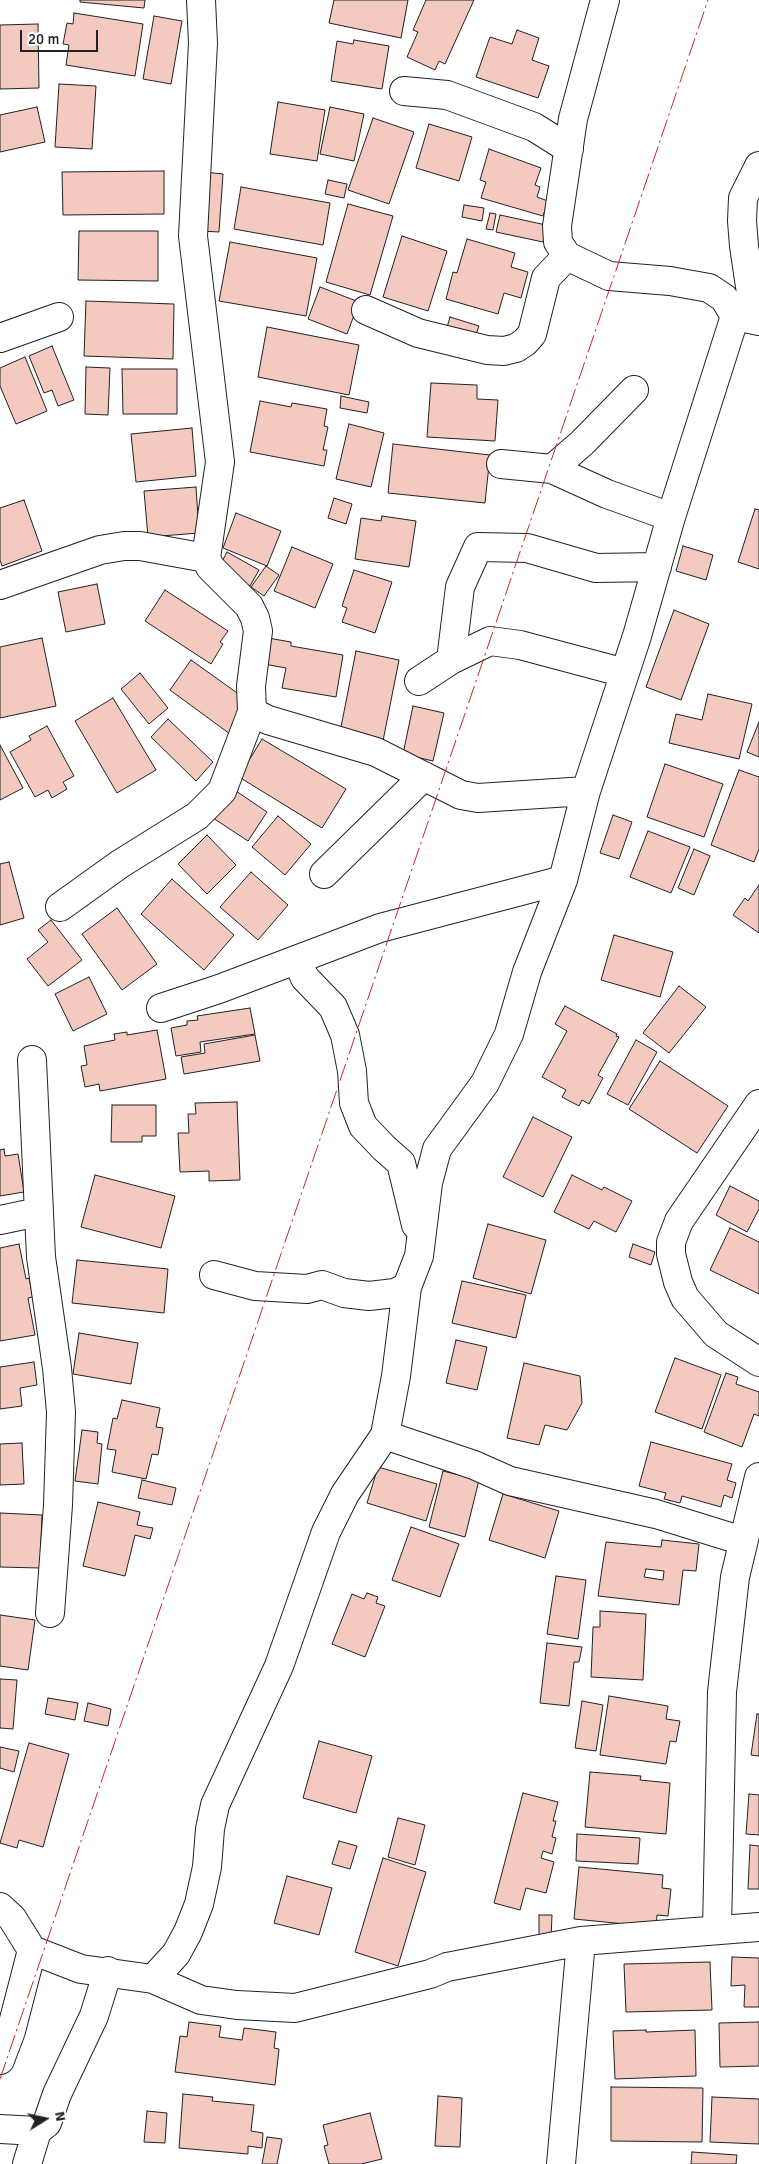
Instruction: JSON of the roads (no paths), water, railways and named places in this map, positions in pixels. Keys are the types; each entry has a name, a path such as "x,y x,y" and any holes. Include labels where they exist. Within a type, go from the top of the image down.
{"street":[{"path":"60,907 120,864 197,816 222,791 252,712 251,686 258,630 255,618 249,606 210,567 206,558 220,462 193,236 203,43 201,0"},
{"path":"605,0 572,119 557,226 558,242 567,256 609,276 670,281 709,288 750,319"},
{"path":"404,91 448,95 534,127 569,149"},
{"path":"153,1979 176,1954 188,1932 199,1904 208,1867 210,1829 215,1805 279,1666 326,1532 345,1494 385,1435 396,1376 406,1287 419,1256 428,1183 437,1149 485,1083 509,1034 527,972 563,880 586,791 625,673 672,517 750,319 742,221 742,198 759,166"},
{"path":"366,310 418,333 487,350 504,351 516,348 532,334 546,278 567,256"},
{"path":"0,338 59,317"},
{"path":"552,469 582,443 634,390"},
{"path":"501,464 552,469 607,494 672,517"},
{"path":"0,585 100,550 124,546 140,546 206,558"},
{"path":"451,660 460,587 478,547 527,548 596,568 657,567"},
{"path":"420,681 451,660 490,641 520,645 625,673"},
{"path":"252,712 268,720 376,752 461,795 478,798 586,791"},
{"path":"324,874 424,776"},
{"path":"161,1008 219,989 380,928 563,880"},
{"path":"296,960 305,978 327,1001 336,1014 345,1035 352,1071 354,1103 363,1126 401,1163 415,1222 422,1234"},
{"path":"32,1060 41,1257 58,1368 61,1412 58,1505 50,1612"},
{"path":"759,1104 679,1221 671,1242 671,1254 678,1282 685,1298 716,1334 759,1362"},
{"path":"0,1220 38,1212"},
{"path":"214,1275 256,1286 307,1289 322,1285 344,1293 369,1296 395,1293 406,1287"},
{"path":"385,1435 474,1465 510,1481 656,1514 743,1541"},
{"path":"717,1929 722,1692 735,1577 759,1477"},
{"path":"0,1908 12,1918 32,1950 81,1969 108,1971 153,1979 201,2000 237,2005 295,2008 430,1974 447,1967 581,1941 759,1927"},
{"path":"562,2164 581,1941"},
{"path":"0,2060 11,2031 32,1950"},
{"path":"0,2129 37,2130 47,2123 56,2094 94,2016 108,1971"},
{"path":"27,2164 37,2130"}]}
